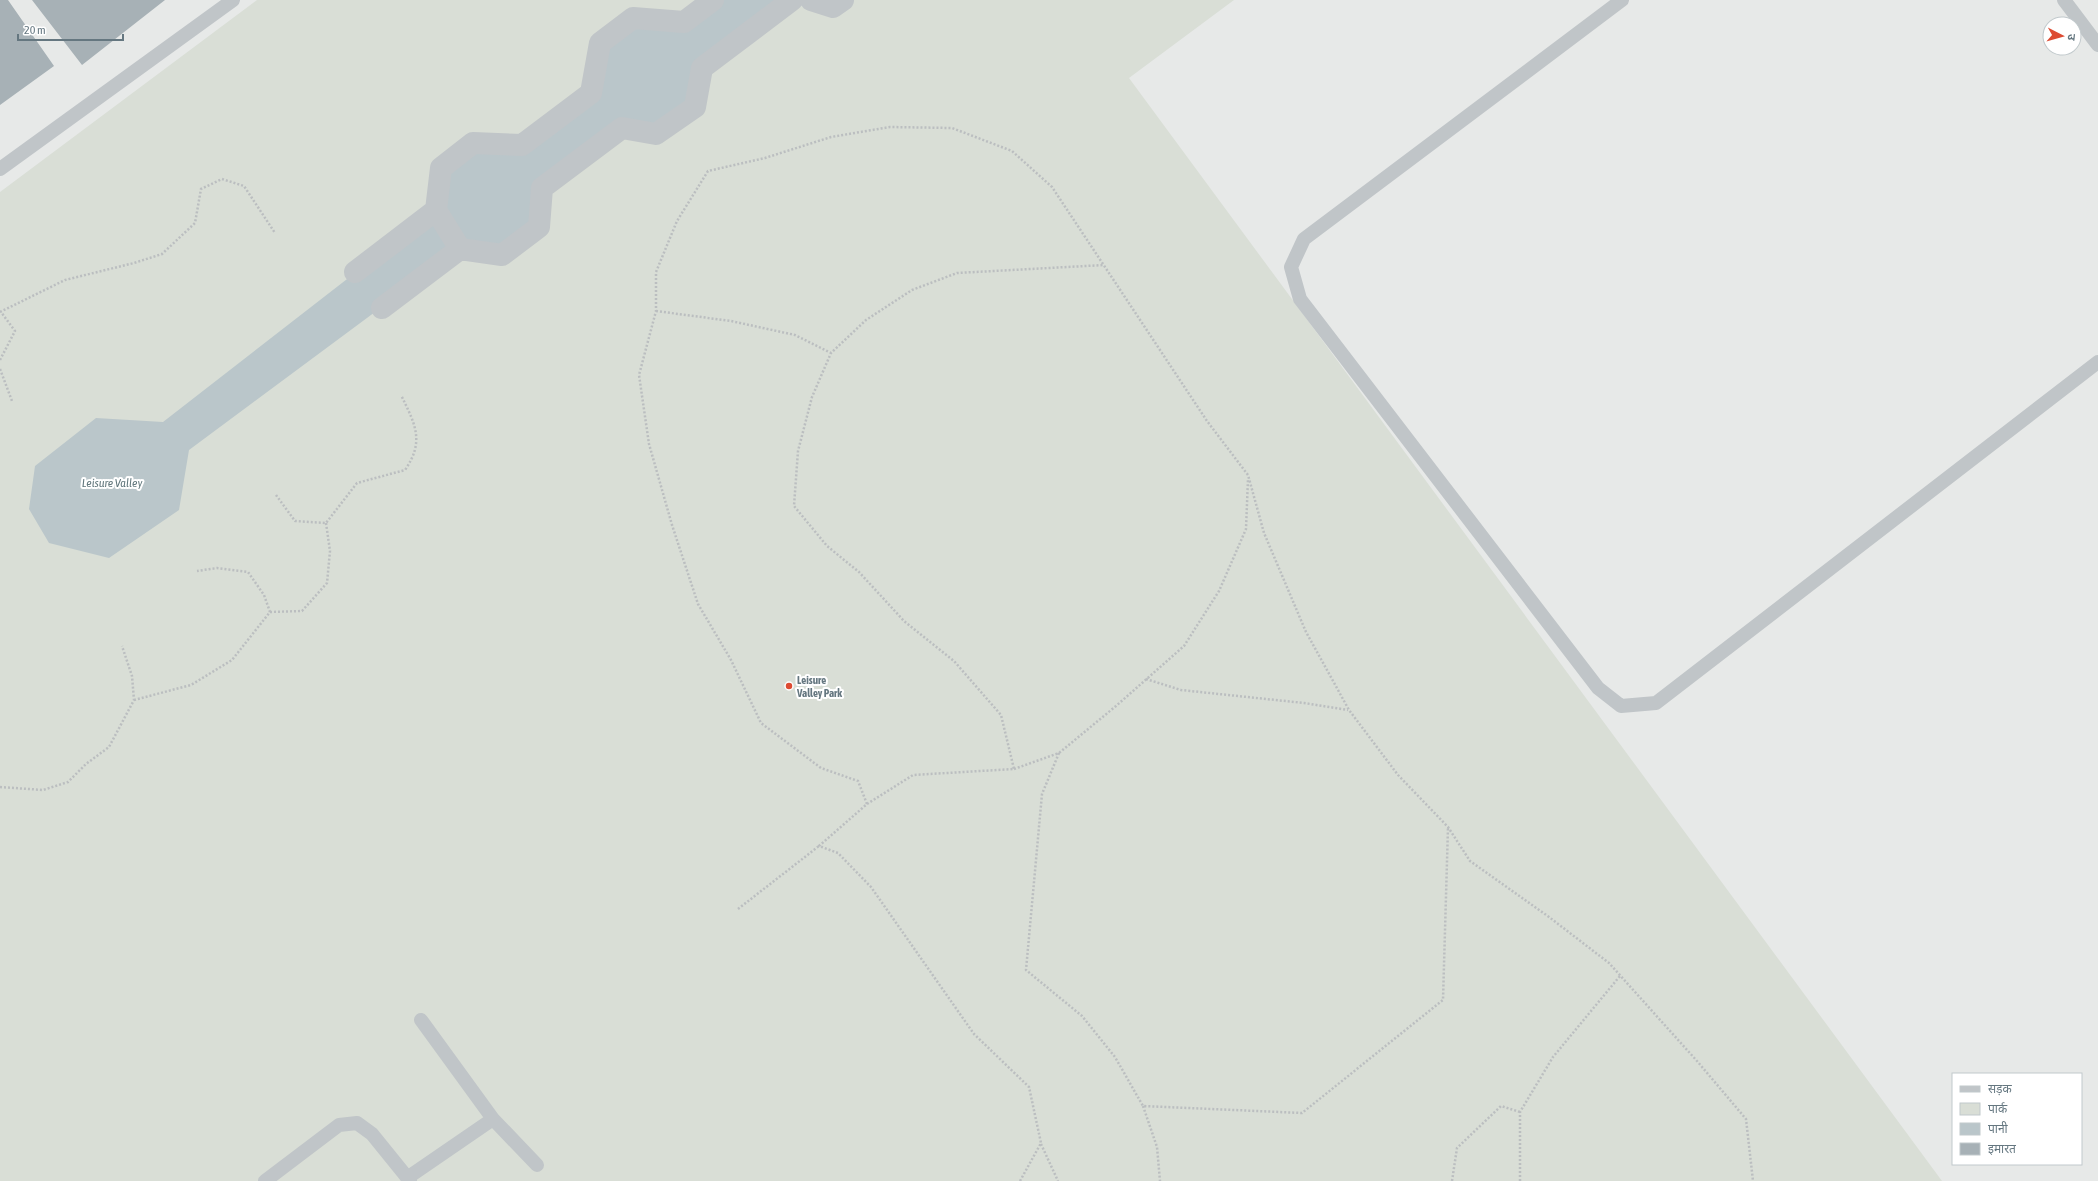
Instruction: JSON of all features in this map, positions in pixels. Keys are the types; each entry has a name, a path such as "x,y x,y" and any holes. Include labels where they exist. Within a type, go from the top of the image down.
{"street":[{"path":"460,249 436,210 441,168 473,143 522,145 591,92 600,43 633,18 684,22 713,0"},
{"path":"382,308 460,249 502,255 515,246 539,227 542,188 622,128 656,134 695,107 702,68 792,0"},
{"path":"812,0 833,7 843,0"},
{"path":"354,272 436,210"}],"lane":[{"path":"0,169 233,0"},
{"path":"1622,0 1304,239 1291,267 1300,299 1598,688 1621,706 1656,703 2098,362"},
{"path":"2064,0 2098,45"},
{"path":"421,1020 493,1119 537,1165"},
{"path":"265,1181 338,1125 357,1123 372,1134 408,1180 493,1119"}],"path":[{"path":"867,804 858,781 821,768 762,723 731,660 698,604 672,525 649,444 639,375 656,311 656,272 677,221 708,172 765,158 831,137 890,127 952,128 1012,151 1052,187 1207,421 1248,475 1264,533 1306,632 1349,710 1398,775 1448,827 1470,861 1549,917 1609,963 1746,1119 1753,1181"},
{"path":"0,360 16,331 1,312 65,280 134,263 162,254 195,222 201,188 222,179 244,186 275,234"},
{"path":"1014,769 1001,715 954,661 904,621 859,572 827,546 794,506 798,451 812,397 831,353 866,320 905,294 957,273 1104,265"},
{"path":"656,311 731,321 795,335 831,353"},
{"path":"0,369 12,401"},
{"path":"134,700 191,685 232,660 270,612 302,611 327,583 330,551 326,523 357,483 405,470 415,456 416,440 414,422 401,395"},
{"path":"738,908 819,846 867,804 913,775 1014,769 1059,753 1184,646 1219,591 1246,529 1248,475"},
{"path":"276,494 295,521 326,523"},
{"path":"197,571 217,568 248,572 264,595 270,612"},
{"path":"0,787 43,790 68,782 86,764 109,747 134,700 132,676 122,646"},
{"path":"1146,679 1181,690 1304,703 1349,710"},
{"path":"1059,753 1042,794 1026,970 1082,1016 1115,1057 1143,1106 1157,1147 1160,1181"},
{"path":"1143,1106 1302,1112 1444,1000 1448,827"},
{"path":"819,846 838,853 870,887 974,1034 1029,1087 1041,1143 1058,1181"},
{"path":"1520,1181 1520,1112 1553,1057 1620,976"},
{"path":"1452,1181 1457,1148 1501,1106 1520,1112"},
{"path":"1020,1181 1041,1143"}],"shaded area":[{"name":"Leisure Valley Park","path":"0,0 2098,0 2098,1181 0,1181"}],"green space":[{"name":"Leisure Valley Park","path":"257,0 1234,0 1129,78 1942,1181 0,1181 0,192"}],"water":[{"name":"Leisure Valley","path":"713,0 792,0 702,68 695,107 656,134 622,128 542,188 539,227 503,255 460,249 189,450 179,510 109,558 49,543 29,509 35,466 96,418 163,422 436,210 441,168 473,143 522,145 591,93 600,43 633,18 684,22"}],"building":[{"path":"0,0 8,0 54,66 0,105"},
{"path":"32,0 165,0 82,65"}],"place":[{"name":"Leisure Valley Park","path":"789,686"}]}
